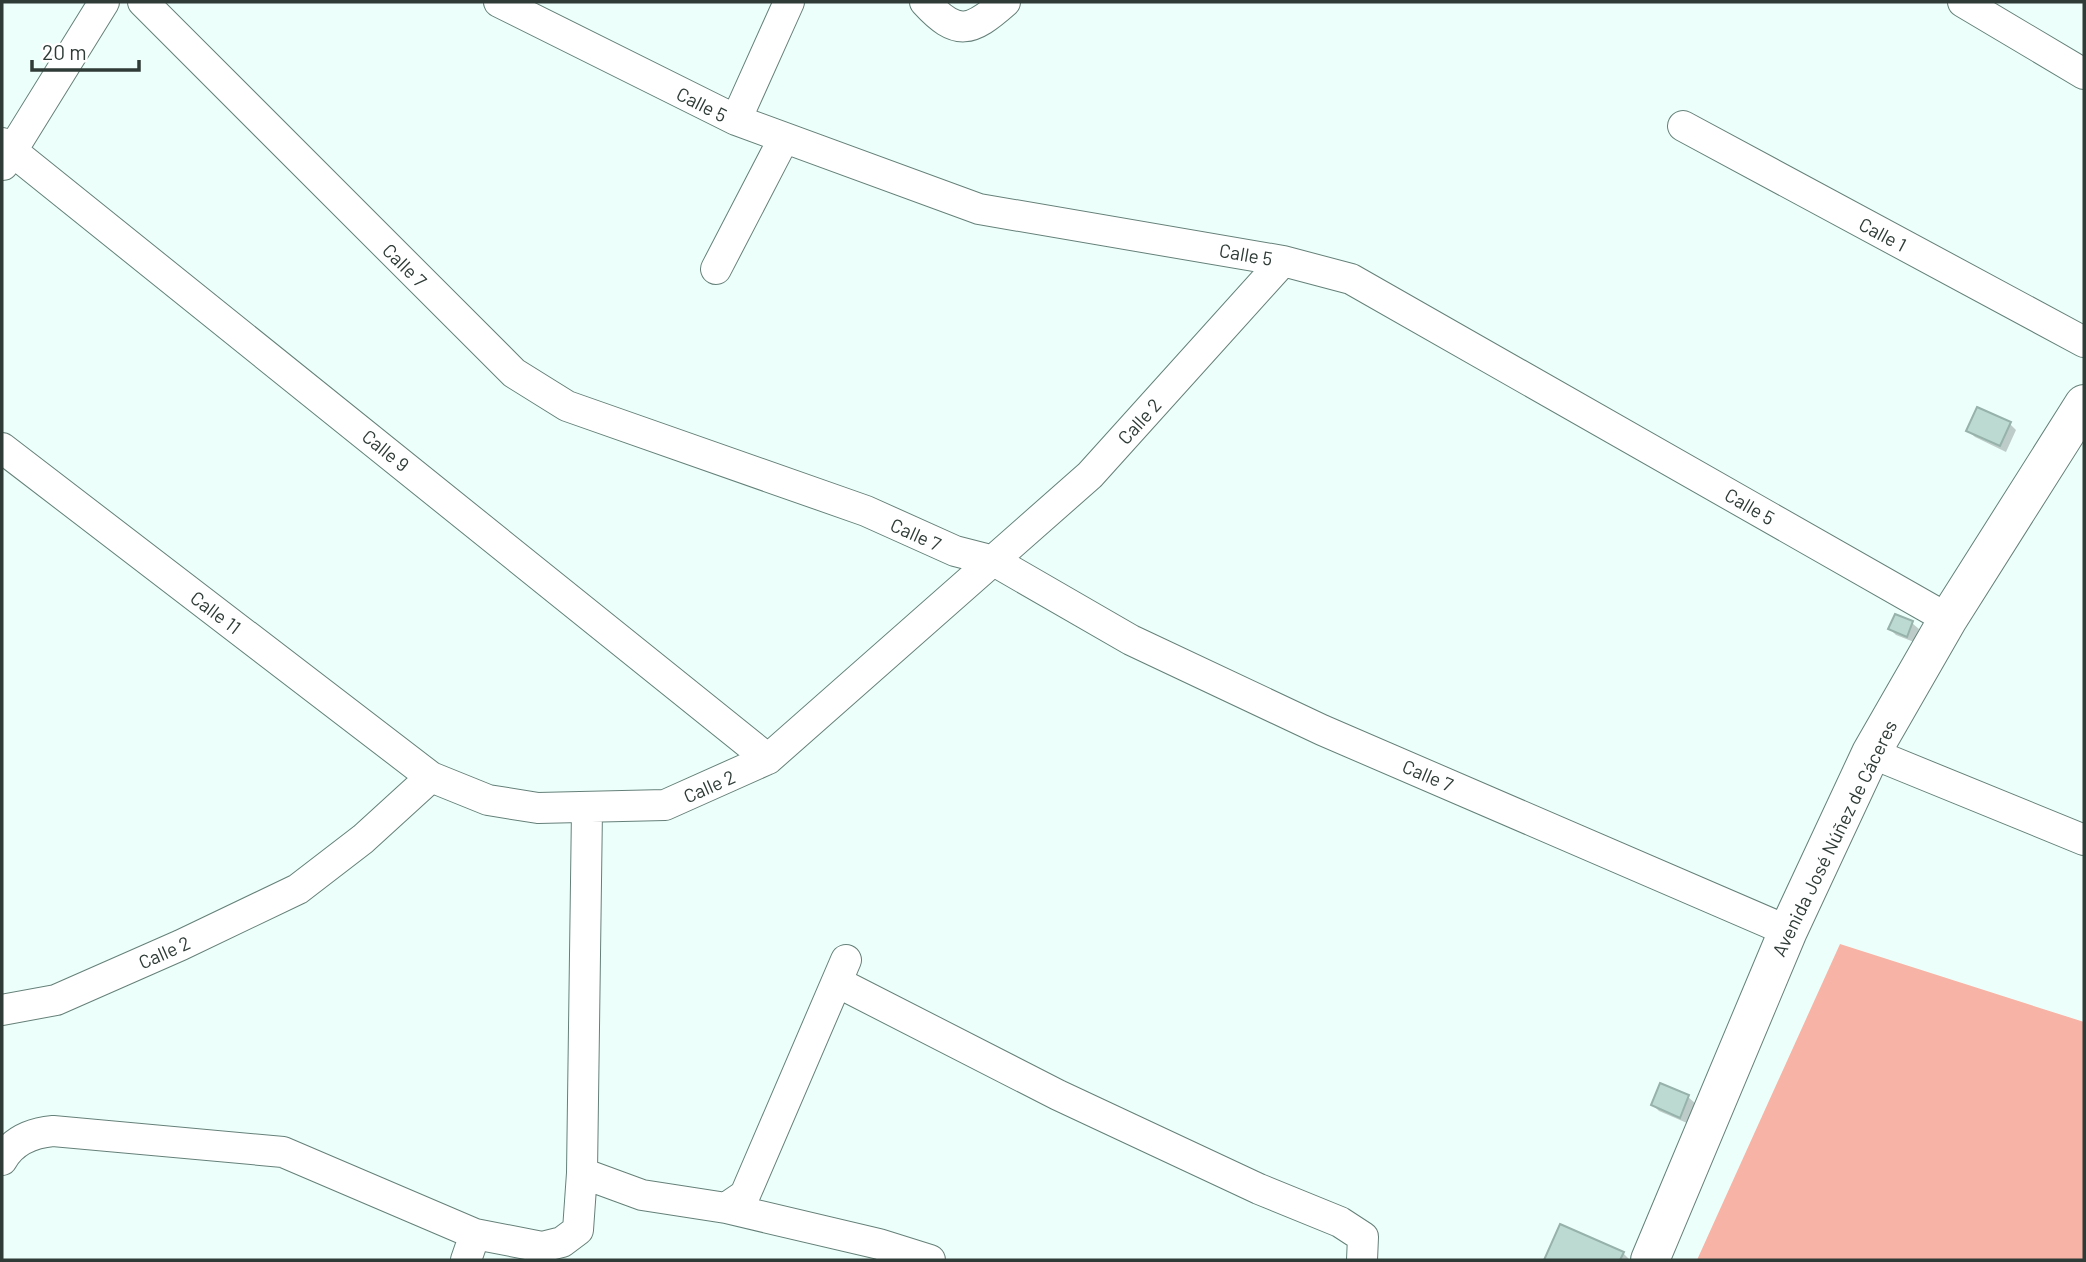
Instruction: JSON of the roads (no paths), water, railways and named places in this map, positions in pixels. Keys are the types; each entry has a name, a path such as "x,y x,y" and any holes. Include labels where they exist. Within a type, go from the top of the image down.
{"main road":[{"name":"Avenida José Núñez de Cáceres","path":"1650,1260 1788,931 1871,753 1948,619 2084,404"}],"street":[{"path":"6,153 104,2"},
{"name":"Calle 7","path":"143,2 514,373 567,406 866,511 955,551 995,561 1132,640 1322,730 1788,931"},
{"name":"Calle 5","path":"499,2 736,120 783,140 979,209 1283,261 1351,279 1948,619"},
{"path":"736,120 789,2"},
{"path":"925,2 947,24 958,26 982,22 1005,2"},
{"path":"1963,2 2084,74"},
{"name":"Calle 1","path":"1683,126 2084,342"},
{"path":"716,269 783,140"},
{"name":"Calle 9","path":"6,153 768,759"},
{"name":"Calle 2","path":"2,1010 56,1000 181,946 299,889 363,839 431,777 488,800 538,808 587,809 665,805 768,759 1090,475 1283,261"},
{"name":"Calle 11","path":"2,448 431,777"},
{"path":"1871,753 2084,840"},
{"path":"2,1160 19,1140 36,1133 53,1131 283,1152 470,1247 542,1247 562,1242 578,1230 582,1173 587,809"},
{"path":"726,1208 745,1195 841,971 1058,1095 1259,1189 1340,1222 1363,1237 1362,1260"},
{"path":"582,1173 642,1195 726,1208 877,1252 930,1260"}]}
